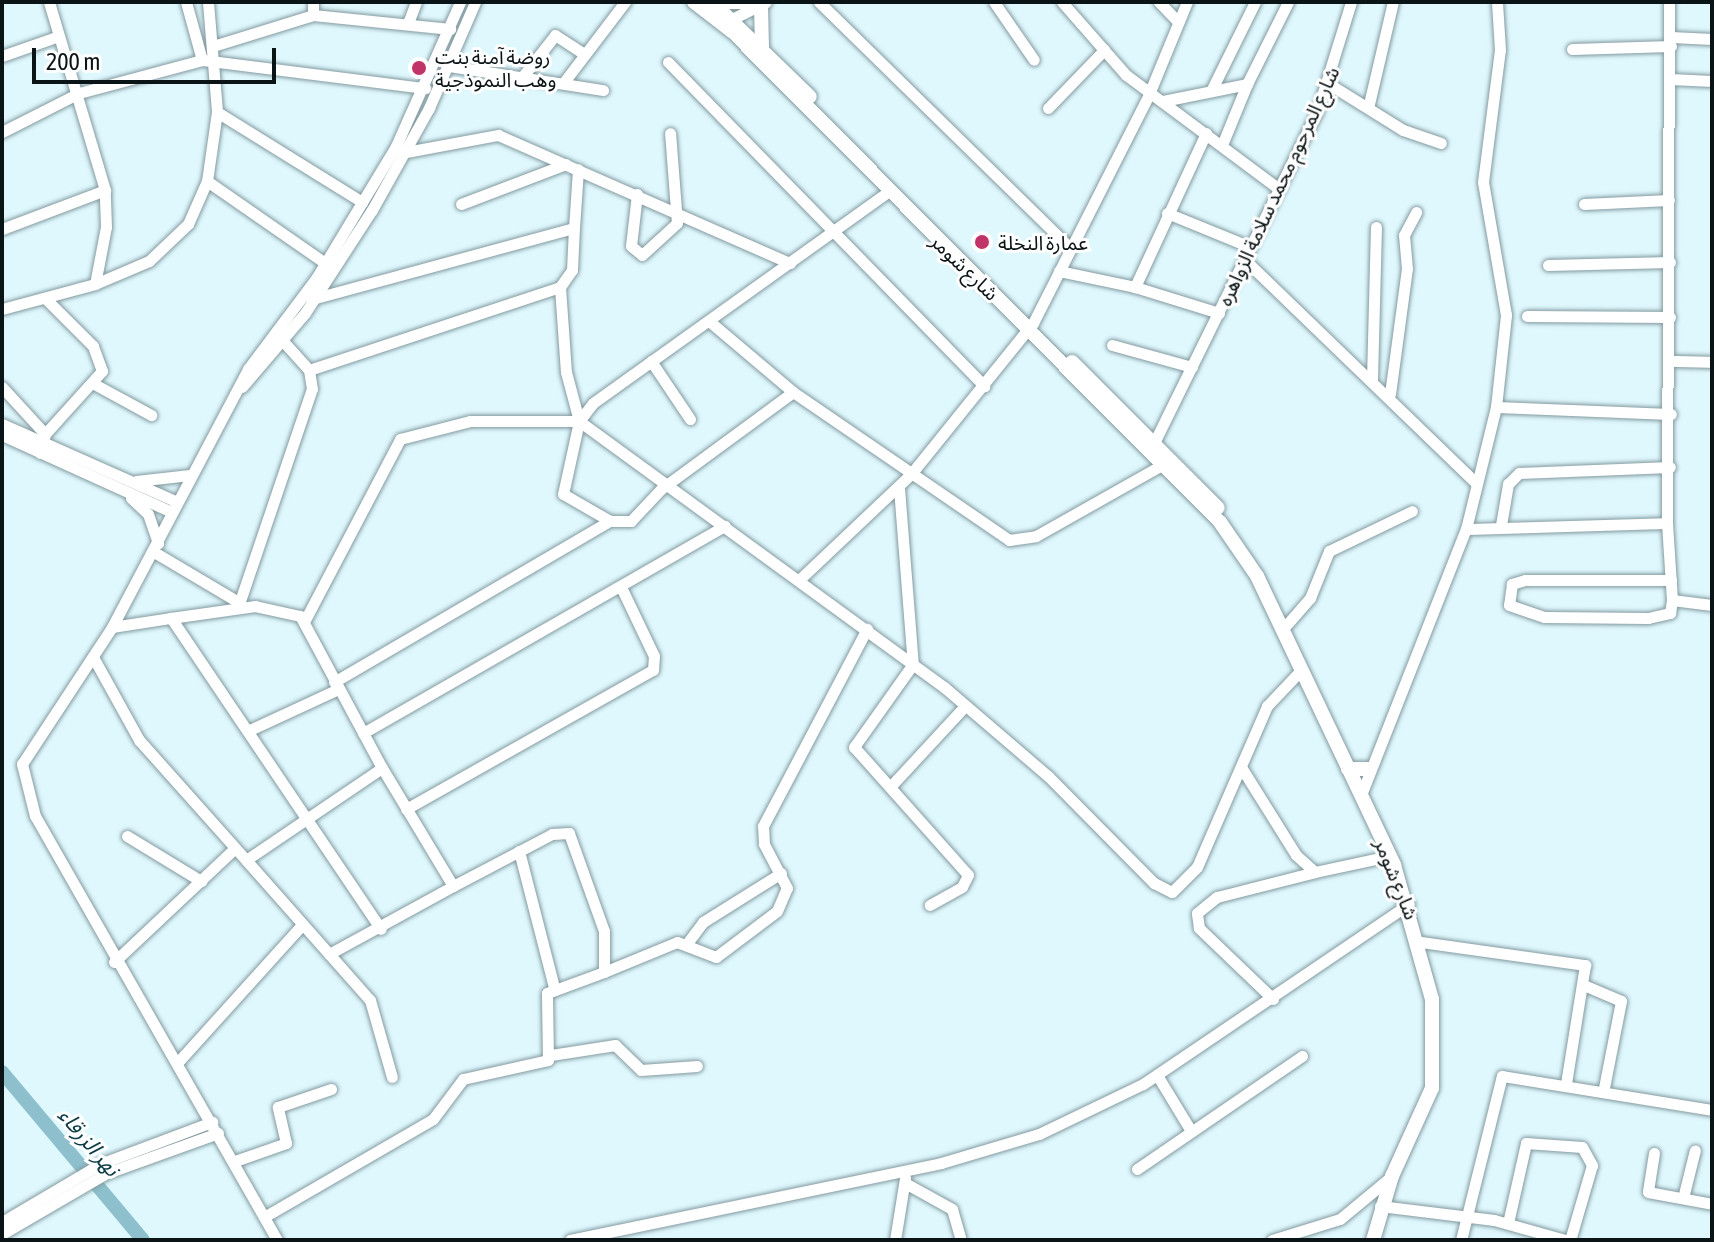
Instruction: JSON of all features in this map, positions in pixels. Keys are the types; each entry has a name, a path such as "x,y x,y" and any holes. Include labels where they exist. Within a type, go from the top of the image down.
{"main road":[{"name":"شارع شومر","path":"694,2 763,48 1031,326"},
{"name":"شارع شومر","path":"715,2 729,25 889,191 1153,447 1215,502 1282,630 1361,795 1409,904 1421,942 1434,1019 1432,1088 1380,1206 1373,1240"},
{"path":"715,2 756,3 763,48"},
{"name":"شارع شومر","path":"1153,447 1162,465 1233,537"},
{"path":"1348,769 1368,769"}],"street":[{"path":"49,2 79,93 105,190 95,284"},
{"path":"2,309 95,284 178,238 207,181 217,112 208,61 186,2"},
{"path":"208,2 213,46 208,61"},
{"path":"313,2 313,15"},
{"path":"408,23 416,2"},
{"path":"277,1240 178,1062 114,962 35,816 22,776 31,743 112,627 156,548 190,475 233,395 309,298 325,263 425,88 460,2"},
{"path":"233,395 284,342 309,298 406,152 449,66 475,2"},
{"path":"564,82 625,2"},
{"path":"819,2 1069,247"},
{"path":"994,2 1034,60"},
{"path":"1062,2 1104,50 1149,94 1163,101 1275,186"},
{"path":"1159,2 1178,22"},
{"path":"801,578 899,488 1031,326 1149,94 1187,2"},
{"path":"1212,89 1255,2"},
{"path":"1222,145 1247,84 1288,2"},
{"name":"شارع المرحوم محمد سلامة الزواهره","path":"1153,447 1245,260 1248,246 1275,186 1329,84 1351,2"},
{"path":"1369,104 1393,2"},
{"path":"1361,795 1368,769 1466,529 1475,482 1496,407 1504,280 1483,182 1500,50 1497,2"},
{"path":"1669,2 1672,361 1667,523 1671,580 1672,600 1670,613 1648,618 1544,617 1509,605 1512,584 1525,580 1671,580"},
{"path":"729,25 756,3"},
{"path":"213,46 313,15 450,29"},
{"path":"523,76 555,35 584,54"},
{"path":"2,56 59,36"},
{"path":"1572,49 1712,39"},
{"path":"1048,108 1104,50"},
{"path":"2,132 79,93 208,61 425,88"},
{"path":"668,62 984,386"},
{"path":"449,66 603,90"},
{"path":"1670,79 1712,81"},
{"path":"1163,101 1247,84"},
{"path":"1329,84 1369,104 1403,130 1441,143"},
{"path":"217,112 362,202"},
{"path":"637,194 631,242 639,255 665,241 678,215 670,133"},
{"path":"1135,287 1206,133"},
{"path":"406,152 492,135 572,166 790,263"},
{"path":"461,204 572,166"},
{"path":"309,370 560,287 571,277 574,228 572,166"},
{"path":"207,181 325,263"},
{"path":"2,229 105,190"},
{"path":"579,421 651,361 889,191"},
{"path":"1584,204 1669,200"},
{"path":"1390,394 1407,269 1404,235 1416,212"},
{"path":"1167,213 1248,246"},
{"path":"1372,379 1376,227"},
{"path":"309,298 574,228"},
{"path":"1245,260 1390,394 1475,482"},
{"path":"1548,265 1670,262"},
{"path":"1059,271 1135,287 1219,313"},
{"path":"560,287 566,372 579,421 563,494 610,521"},
{"path":"43,443 96,385 102,368 93,346 46,299"},
{"path":"1527,316 1670,317"},
{"path":"709,321 793,392 1009,540 1023,541 1162,465"},
{"path":"239,605 304,415 309,370 284,342"},
{"path":"1112,345 1192,367"},
{"path":"651,361 690,419"},
{"path":"1672,361 1712,362"},
{"path":"96,385 151,415"},
{"path":"2,387 43,443"},
{"path":"252,729 336,685 610,521 636,518 670,483 793,392"},
{"path":"1496,407 1671,414"},
{"path":"304,622 400,439 470,421 579,421 801,578 913,664 965,706 1163,890 1188,882 1267,706 1301,670"},
{"path":"2,424 174,507"},
{"path":"2,435 43,443"},
{"path":"1501,525 1508,484 1519,473 1670,467"},
{"path":"125,485 190,475"},
{"path":"125,485 148,514 156,548 239,605"},
{"path":"899,488 913,664 854,744 859,760 890,787 968,875 962,887 930,905"},
{"path":"1282,630 1310,598 1329,551 1412,511"},
{"path":"1466,529 1501,525 1667,523"},
{"path":"363,733 725,526"},
{"path":"406,809 653,670 654,656 621,587"},
{"path":"1672,600 1712,605"},
{"path":"112,627 239,605 285,608 304,622 382,768 453,886"},
{"path":"171,618 252,729 381,929"},
{"path":"688,942 709,959 746,940 783,901 781,873 764,844 763,826 867,629"},
{"path":"93,657 139,740 246,860 300,927 370,1000 392,1077"},
{"path":"890,787 965,706"},
{"path":"1241,767 1296,855 1315,872"},
{"path":"246,860 382,768"},
{"path":"329,954 381,929 453,886 557,832 575,840 604,931 604,972"},
{"path":"127,836 201,881"},
{"path":"114,962 235,848"},
{"path":"519,851 554,987"},
{"path":"1273,999 1199,928 1197,913 1217,897 1389,856"},
{"path":"551,1055 543,1006 554,987 688,942 703,922 781,873"},
{"path":"570,1240 904,1177 1039,1134 1157,1075 1383,928 1409,904"},
{"path":"1383,928 1415,922"},
{"path":"178,1062 300,927"},
{"path":"1421,942 1580,962 1586,986 1566,1083"},
{"path":"1586,986 1621,1001 1604,1088"},
{"path":"264,1217 433,1119 463,1079 551,1055 615,1045 641,1070 697,1066"},
{"path":"1137,1169 1302,1056"},
{"path":"1157,1075 1191,1131"},
{"path":"1461,1240 1502,1076 1604,1088 1712,1110"},
{"path":"235,1161 286,1143 278,1107 331,1089"},
{"path":"2,1222 103,1168 215,1127"},
{"path":"1380,1206 1508,1223 1567,1240 1592,1165 1582,1147 1526,1143 1508,1223"},
{"path":"1683,1198 1695,1150"},
{"path":"1654,1153 1648,1192 1712,1204"},
{"path":"1272,1240 1300,1237 1340,1219 1392,1176"},
{"path":"895,1240 904,1177"},
{"path":"904,1177 952,1209 961,1240"},
{"path":"2,1234 75,1183"}],"waterway":[{"name":"نهر الزرقاء","path":"2,1072 143,1240"}],"place":[{"name":"روضة آمنة بنت وهب النموذجية","path":"419,68"},
{"name":"عمارة النخلة","path":"982,242"}]}
